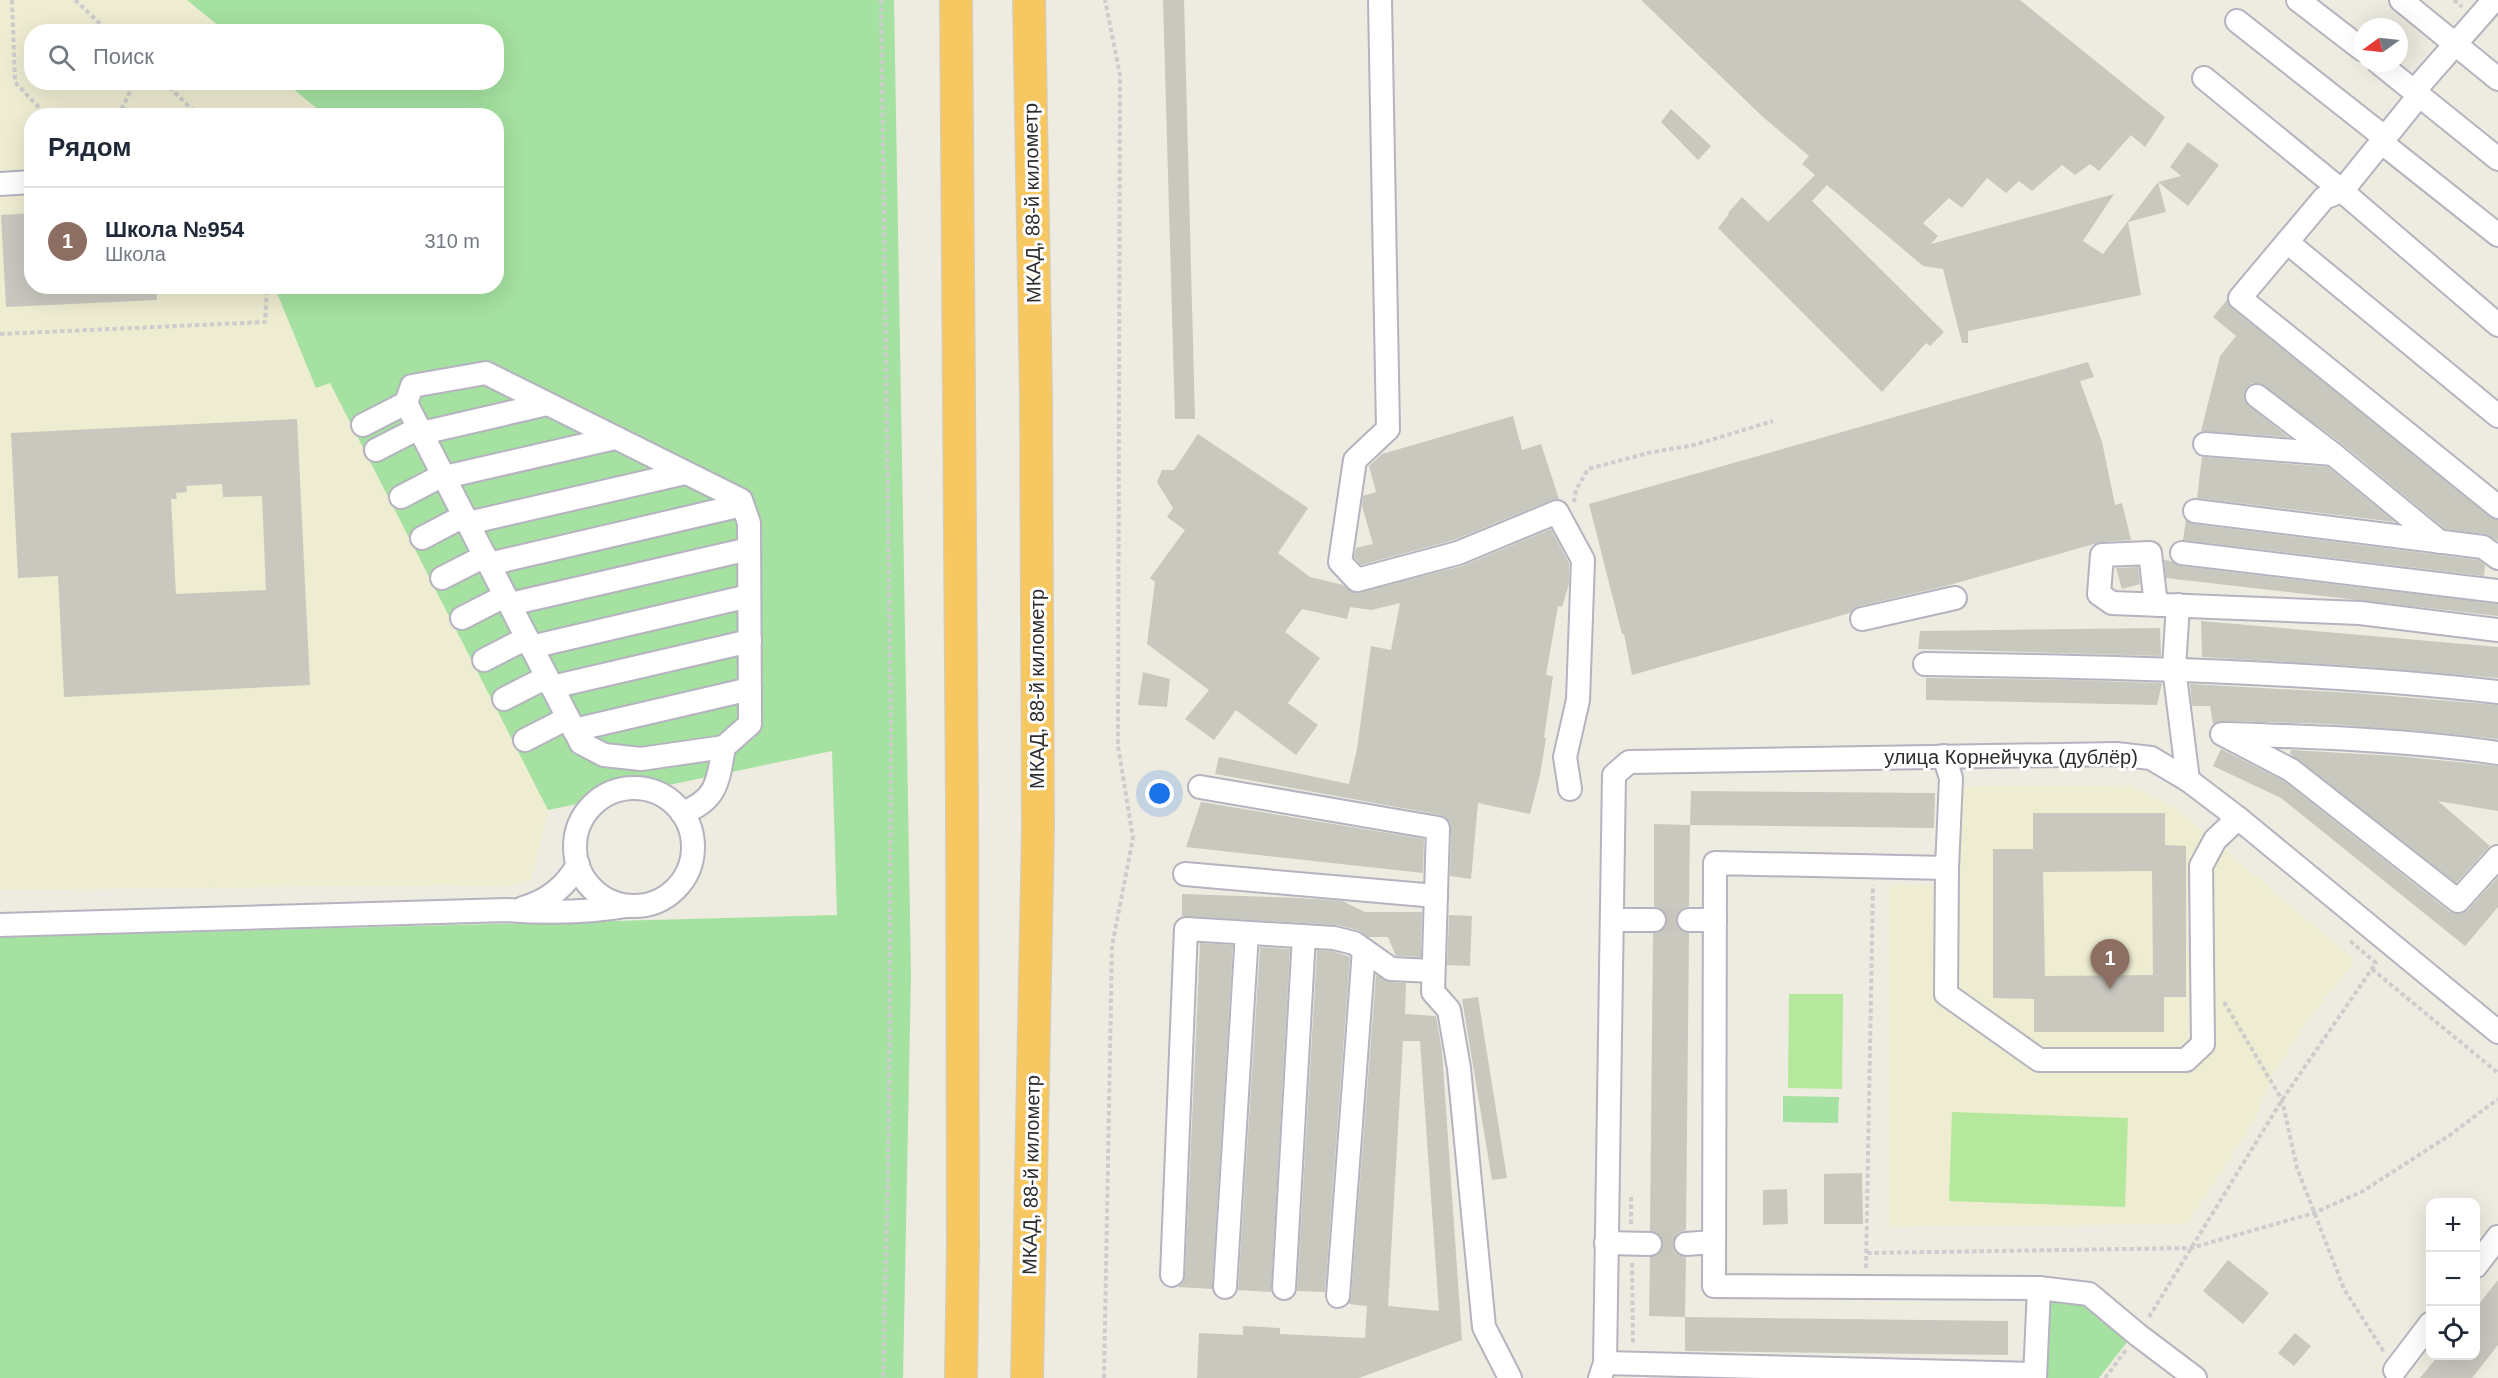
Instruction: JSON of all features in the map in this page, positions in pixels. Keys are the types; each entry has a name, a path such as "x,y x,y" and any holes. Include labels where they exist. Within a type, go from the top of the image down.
{"highway":[{"name":"МКАД, 88-й километр","path":"1027,1378 1038,828 1036,408 1029,0"},
{"path":"956,1 962,814 961,1378"}],"street":[{"path":"1380,0 1388,429 1355,460 1340,562 1357,580 1458,553 1557,512 1583,560 1578,700 1565,757 1570,789"},
{"path":"2298,0 2354,43"},
{"path":"2401,0 2498,79"},
{"path":"2415,90 2494,0"},
{"path":"2237,21 2498,235"},
{"path":"2391,72 2498,159"},
{"path":"2205,78 2342,191 2498,325"},
{"path":"2415,90 2417,98 2342,191 2324,198 2240,298 2498,507"},
{"path":"0,184 24,182"},
{"path":"2287,242 2498,416"},
{"path":"363,425 406,403 412,386 486,373 741,500 749,524 750,724 724,747 641,759 604,755 581,743 406,403"},
{"path":"2257,396 2440,542"},
{"path":"376,450 421,430 547,404"},
{"path":"400,497 444,476 615,438"},
{"path":"2205,444 2332,454"},
{"path":"422,538 466,519 685,472"},
{"path":"442,578 487,560 742,505"},
{"path":"2194,511 2483,548 2498,558"},
{"path":"462,618 507,600 749,549"},
{"path":"2182,553 2498,591"},
{"path":"484,660 529,642 749,596"},
{"path":"1862,619 1955,598"},
{"path":"2188,780 2167,605 2360,614 2498,630"},
{"path":"504,699 550,682 750,641"},
{"path":"1925,664 2174,668 2401,681 2498,692"},
{"path":"525,740 571,724 750,689"},
{"path":"2498,753 2436,744 2222,734 2291,770 2458,902 2498,856"},
{"path":"682,813 698,806 711,793 720,774 724,747"},
{"name":"улица Корнейчука (дублёр)","path":"1612,920 1614,775 1629,762 2116,754 2151,758 2188,780 2238,818 2498,1032"},
{"path":"1944,756 1951,778 1947,868 1946,994 2039,1060 2186,1060 2203,1044 2201,866 2215,840 2238,818"},
{"path":"1200,787 1438,828 1432,992 1449,1010 1460,1068 1484,1327 1510,1378"},
{"path":"0,926 506,910 542,913 604,910 652,903 669,894 683,880 693,855 693,842 690,829 682,813 667,798 642,789 629,788 604,796 594,804 579,826 575,852 584,877 597,892 613,902 626,906"},
{"path":"1947,868 1715,863 1714,1286 2039,1288 2088,1294 2195,1378"},
{"path":"506,910 531,905 554,894 578,864"},
{"path":"1185,874 1436,896"},
{"path":"1654,920 1612,920 1602,1370 1633,1364 2035,1376 2039,1288"},
{"path":"1689,920 1714,920"},
{"path":"1172,1275 1186,929 1334,938 1354,943 1391,969 1433,971"},
{"path":"1225,1287 1247,933"},
{"path":"1284,1288 1304,936"},
{"path":"1338,1296 1364,950"},
{"path":"2480,1260 2498,1237"},
{"path":"1686,1244 1714,1242"},
{"path":"1606,1243 1641,1244"},
{"path":"2396,1375 2426,1330"}],"path":[{"path":"12,0 15,82 39,108"},
{"path":"75,0 100,24"},
{"path":"881,0 891,729 889,1115 883,1378"},
{"path":"1104,1378 1112,946 1133,838 1118,746 1120,75 1105,0"},
{"path":"122,108 131,90"},
{"path":"172,90 191,108"},
{"path":"0,334 265,322 267,294"},
{"path":"1573,508 1576,490 1588,469 1648,453 1694,445 1773,422"},
{"path":"1866,1287 1873,867"},
{"path":"2105,1378 2138,1335 2282,1100 2376,963 2349,940"},
{"path":"2372,969 2498,1073"},
{"path":"2202,972 2229,1010 2282,1100 2297,1168 2344,1289 2396,1375"},
{"path":"1867,1253 2191,1248 2314,1213 2363,1191 2450,1136 2498,1099"},
{"path":"1631,1186 1641,1244 1633,1364"}],"shaded area":[{"path":"0,0 187,0 216,24 24,24 24,90 295,90 316,108 24,108 24,294 277,294 316,388 330,383 548,810 532,879 503,887 450,885 0,890"},
{"path":"2128,785 2178,810 2355,960 2309,1019 2271,1078 2254,1122 2187,1224 1889,1227 1889,885 1957,885 1959,787"}],"green space":[{"path":"187,0 894,0 911,975 903,1378 0,1378 0,937 837,915 832,751 548,810 330,383 316,388 277,294 504,294 504,108 316,108 295,90 504,90 504,24 216,24"},
{"path":"1789,994 1843,994 1842,1089 1788,1088"},
{"path":"1783,1096 1839,1097 1838,1123 1783,1122"},
{"path":"1952,1112 2128,1118 2125,1207 1949,1201"},
{"path":"2044,1295 2088,1300 2131,1337 2099,1378 2041,1378"}],"building":[{"path":"1163,0 1184,0 1195,419 1175,419"},
{"path":"1641,0 2020,0 2165,117 2145,147 2131,135 2099,171 2090,164 2075,175 2062,165 2032,191 2019,181 2006,193 1987,178 1962,208 1949,198 1923,223 1938,236 1931,244 2114,194 2083,241 2103,254 2158,182 2166,212 2128,222 2141,295 1968,331 1968,343 1962,343 1943,269 1923,266 1827,185 1812,201 1944,332 1930,346 1926,343 1882,392 1718,228 1742,197 1768,222 1815,175 1802,164 1809,156 1763,117"},
{"path":"1671,109 1711,146 1698,160 1661,122"},
{"path":"2188,142 2219,165 2188,206 2158,182 2181,176 2170,167"},
{"path":"24,214 24,294 157,294 157,300 6,307 1,215"},
{"path":"2227,300 2232,308 2490,517 2498,520 2498,541 2485,534 2445,529 2341,443 2259,383 2252,383 2247,387 2244,395 2245,402 2288,437 2201,431 2220,356 2236,336 2213,317"},
{"path":"2088,362 2094,377 2080,381 2102,442 2115,505 2122,503 2131,540 2101,542 1946,586 1859,606 1850,613 1632,675 1624,634 1622,634 1589,504"},
{"path":"1513,416 1522,450 1541,444 1559,499 1454,540 1361,565 1354,557 1356,548 1373,544 1362,506 1363,496 1376,492 1369,466 1382,454"},
{"path":"297,419 310,685 64,697 58,576 18,578 11,433","holes":["222,484 223,497 262,496 266,590 176,594 171,499 177,499 176,493 187,492 186,486"]},
{"path":"1198,434 1308,508 1278,553 1310,577 1343,585 1354,593 1462,566 1551,529 1569,563 1569,584 1562,607 1558,606 1546,675 1553,676 1540,775 1530,814 1478,803 1471,879 1450,876 1451,828 1450,822 1441,815 1215,774 1219,757 1349,784 1357,749 1371,646 1391,650 1400,603 1371,610 1350,607 1347,619 1302,609 1285,632 1320,658 1288,703 1318,725 1296,755 1236,710 1214,740 1185,719 1209,690 1147,644 1155,582 1150,578 1185,530 1167,517 1173,508 1157,482 1162,470 1174,470"},
{"path":"2202,457 2328,467 2395,522 2197,498"},
{"path":"2186,520 2193,524 2478,560 2485,565 2484,576 2183,540"},
{"path":"2164,560 2180,566 2498,604 2498,616 2166,578"},
{"path":"2138,567 2140,584 2122,589 2116,568"},
{"path":"2201,621 2498,647 2498,678 2356,666 2202,657"},
{"path":"2160,628 2161,656 1918,649 1920,631"},
{"path":"1143,672 1170,679 1167,707 1138,705"},
{"path":"1926,678 2162,683 2157,705 1926,700"},
{"path":"2190,684 2354,693 2498,705 2498,739 2330,724 2227,721 2213,724 2210,706 2192,706"},
{"path":"2221,749 2284,781 2450,912 2462,914 2468,910 2498,877 2498,907 2465,946 2281,798 2213,766"},
{"path":"2291,750 2396,756 2498,766 2498,811 2438,801 2490,846 2456,883 2290,754"},
{"path":"1691,791 1935,793 1934,828 1690,825"},
{"path":"1201,802 1424,839 1423,873 1186,847"},
{"path":"2033,813 2165,813 2165,845 2186,846 2186,997 2164,997 2164,1032 2034,1032 2034,999 1993,998 1993,849 2033,849","holes":["2152,871 2153,975 2045,976 2043,872"]},
{"path":"1654,824 1690,825 1689,906 1682,909 1676,919 1678,927 1689,933 1686,1230 1678,1233 1673,1244 1675,1252 1686,1257 1685,1317 1649,1316 1650,1257 1661,1251 1663,1244 1657,1233 1650,1231 1653,933 1661,931 1667,921 1665,913 1654,906"},
{"path":"1182,894 1342,901 1365,912 1422,912 1421,957 1396,956 1388,937 1368,937 1358,930 1337,925 1182,916"},
{"path":"1449,915 1472,916 1470,966 1447,965"},
{"path":"1200,943 1233,945 1212,1289 1178,1287 1183,1283 1185,1276"},
{"path":"1260,947 1290,949 1271,1292 1238,1290"},
{"path":"1317,950 1332,951 1350,957 1325,1292 1297,1291"},
{"path":"1376,975 1390,982 1406,983 1405,1014 1436,1016 1442,1051 1462,1340 1359,1378 1197,1378 1199,1333 1243,1335 1243,1326 1280,1328 1280,1334 1365,1338 1367,1306 1349,1304","holes":["1403,1041 1420,1041 1439,1311 1388,1306"]},
{"path":"1478,997 1507,1178 1492,1180 1462,999"},
{"path":"1862,1173 1863,1224 1824,1224 1824,1174"},
{"path":"1787,1189 1788,1224 1763,1225 1763,1190"},
{"path":"2228,1260 2269,1293 2243,1324 2203,1291"},
{"path":"2498,1280 2498,1345 2472,1378 2420,1378 2435,1360 2480,1360 2480,1303"},
{"path":"1685,1317 2008,1321 2008,1355 1685,1351"},
{"path":"2295,1333 2311,1346 2294,1366 2278,1353"}],"tunnel":[{"path":"1654,920 1689,920"},
{"path":"1650,1244 1686,1244"}],"place":[{"name":"Школа №954","path":"2110,989"}]}
